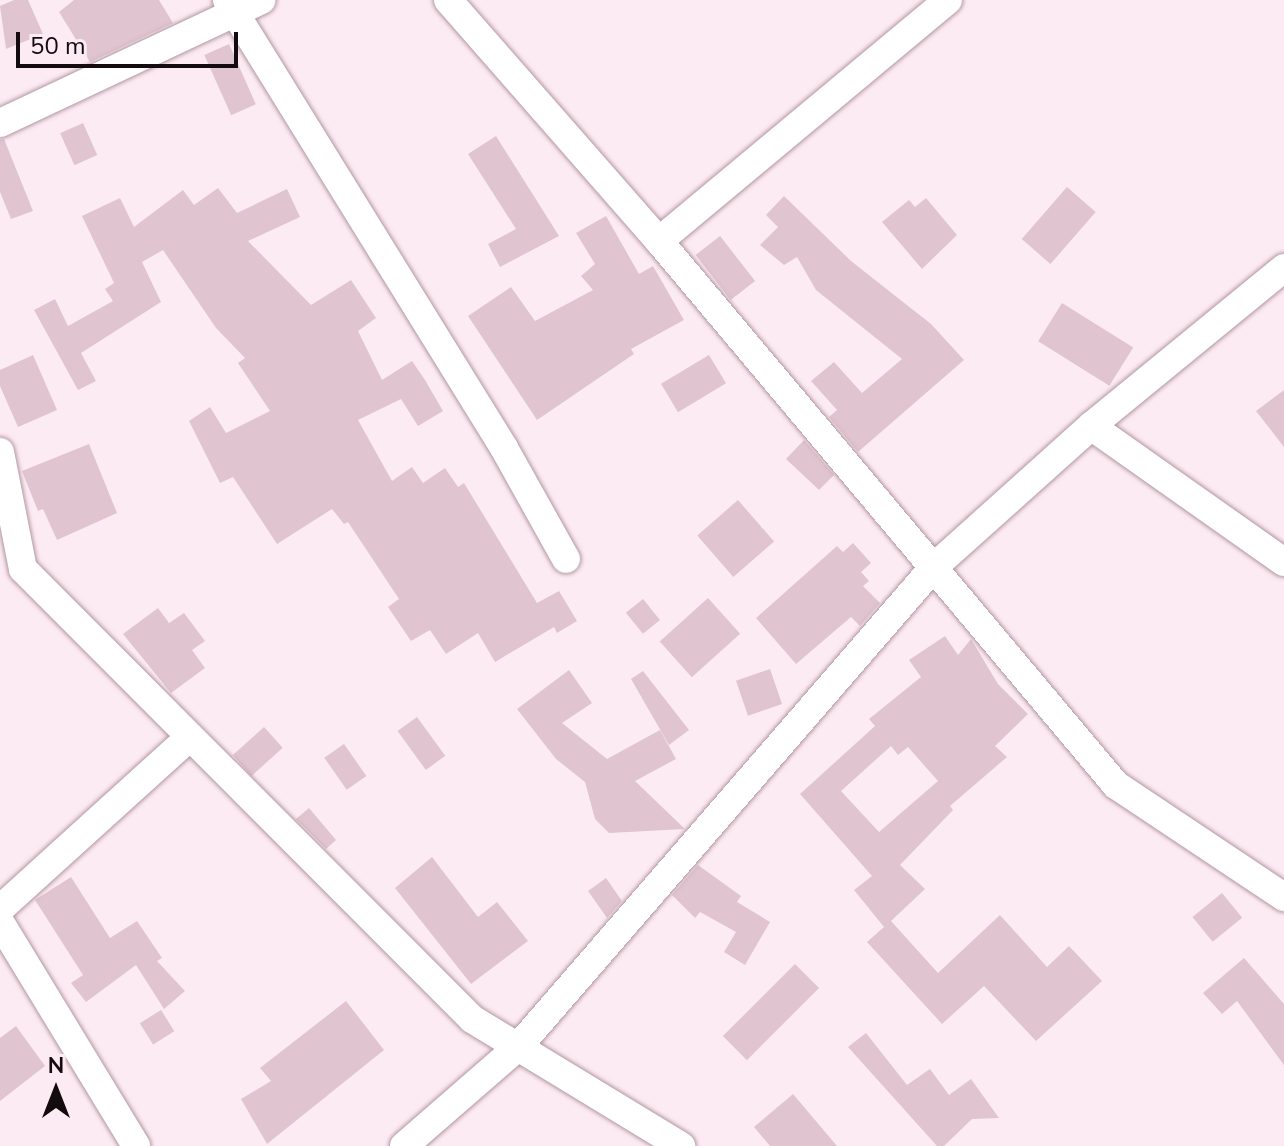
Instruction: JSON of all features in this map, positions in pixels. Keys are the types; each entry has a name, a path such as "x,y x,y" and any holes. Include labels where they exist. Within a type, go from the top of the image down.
{"street":[{"path":"0,123 230,6 261,0"},
{"path":"448,0 659,241 1116,785 1284,897"},
{"path":"659,241 948,0"},
{"path":"230,6 504,448 566,559"},
{"path":"404,1146 518,1047 934,567 1091,426 1284,268"},
{"path":"1091,426 1284,562"},
{"path":"0,452 23,569 472,1019 681,1146"},
{"path":"0,909 190,737"},
{"path":"0,922 136,1146"}],"building":[{"path":"14,0 28,0 43,34 6,49 0,6"},
{"path":"74,0 159,0 173,23 90,62 59,12"},
{"path":"229,44 256,104 231,115 204,55"},
{"path":"83,123 97,155 74,165 60,133"},
{"path":"496,136 559,236 500,267 488,244 516,229 468,154"},
{"path":"4,139 33,211 11,219 0,192 0,140"},
{"path":"1067,187 1096,212 1050,264 1022,239"},
{"path":"218,188 237,213 287,189 300,217 248,241 311,305 351,280 376,318 358,331 382,380 412,361 425,380 443,411 418,426 401,399 358,420 392,481 412,467 423,483 445,468 458,487 464,483 537,603 559,591 577,621 557,633 554,627 495,662 478,633 446,654 430,630 411,641 388,607 399,599 348,522 344,524 332,509 277,544 233,477 220,483 189,421 210,407 226,433 270,411 238,363 245,358 216,328 163,250 142,262 161,302 81,353 96,381 78,390 34,310 55,299 68,326 113,301 105,289 114,283 82,216 120,198 134,227 183,190 194,205"},
{"path":"784,196 851,261 931,324 964,360 858,452 829,417 837,410 811,381 834,362 862,393 902,359 816,290 797,257 784,265 760,245 778,227 766,215"},
{"path":"926,198 957,235 922,269 882,222 909,200 915,207"},
{"path":"606,216 639,274 653,266 684,320 631,349 634,354 537,420 468,316 511,287 535,321 593,290 581,276 595,264 576,233"},
{"path":"720,236 755,281 731,300 696,255"},
{"path":"1062,303 1133,348 1109,386 1038,341"},
{"path":"33,355 57,410 18,427 0,386 0,370"},
{"path":"709,355 726,383 678,412 661,384"},
{"path":"1284,390 1284,447 1256,411"},
{"path":"804,440 834,475 819,490 786,459"},
{"path":"89,444 117,513 57,540 43,509 38,511 22,471"},
{"path":"738,500 774,542 733,577 697,535"},
{"path":"853,543 871,563 861,572 869,581 863,586 880,603 860,626 851,617 796,664 756,618 837,546 843,552"},
{"path":"708,598 740,634 692,677 660,641"},
{"path":"643,599 660,620 643,634 626,613"},
{"path":"158,608 169,623 184,613 205,641 192,650 205,668 171,693 123,634"},
{"path":"945,636 958,655 971,639 998,684 1028,714 995,746 1007,757 950,806 953,810 900,865 925,889 891,921 938,973 1000,915 1047,967 1069,946 1102,981 1036,1041 984,986 942,1024 867,942 884,927 854,890 872,876 800,794 875,726 869,719 921,677 909,660","holes":["891,746 898,755 908,747 938,781 879,832 841,791"]},
{"path":"770,669 782,704 748,716 736,681"},
{"path":"569,670 592,703 562,723 607,759 660,730 676,759 635,781 685,829 609,833 595,819 585,782 556,759 517,709"},
{"path":"643,671 689,730 669,745 631,679"},
{"path":"417,717 445,756 426,770 398,731"},
{"path":"264,727 283,748 252,776 233,755"},
{"path":"344,744 366,776 347,790 324,758"},
{"path":"309,808 336,840 326,849 296,819"},
{"path":"432,857 478,917 497,902 528,941 471,984 395,888"},
{"path":"698,865 741,896 737,902 770,922 745,965 724,952 736,932 700,912 695,918 672,895"},
{"path":"71,877 110,938 137,921 162,958 157,961 185,991 164,1009 136,965 86,1002 71,983 83,975 35,900"},
{"path":"606,878 622,901 607,918 588,891"},
{"path":"1222,893 1242,918 1213,942 1192,917"},
{"path":"1244,958 1284,1004 1284,1065 1237,1001 1222,1014 1203,993"},
{"path":"795,964 819,988 747,1060 723,1036"},
{"path":"346,1001 384,1050 267,1144 241,1099 271,1081 260,1068"},
{"path":"161,1010 174,1031 153,1044 140,1023"},
{"path":"16,1026 45,1066 0,1101 0,1038"},
{"path":"866,1033 907,1085 930,1069 949,1095 971,1079 999,1118 972,1119 944,1146 937,1146 848,1047"},
{"path":"793,1094 837,1146 770,1146 754,1127"}]}
